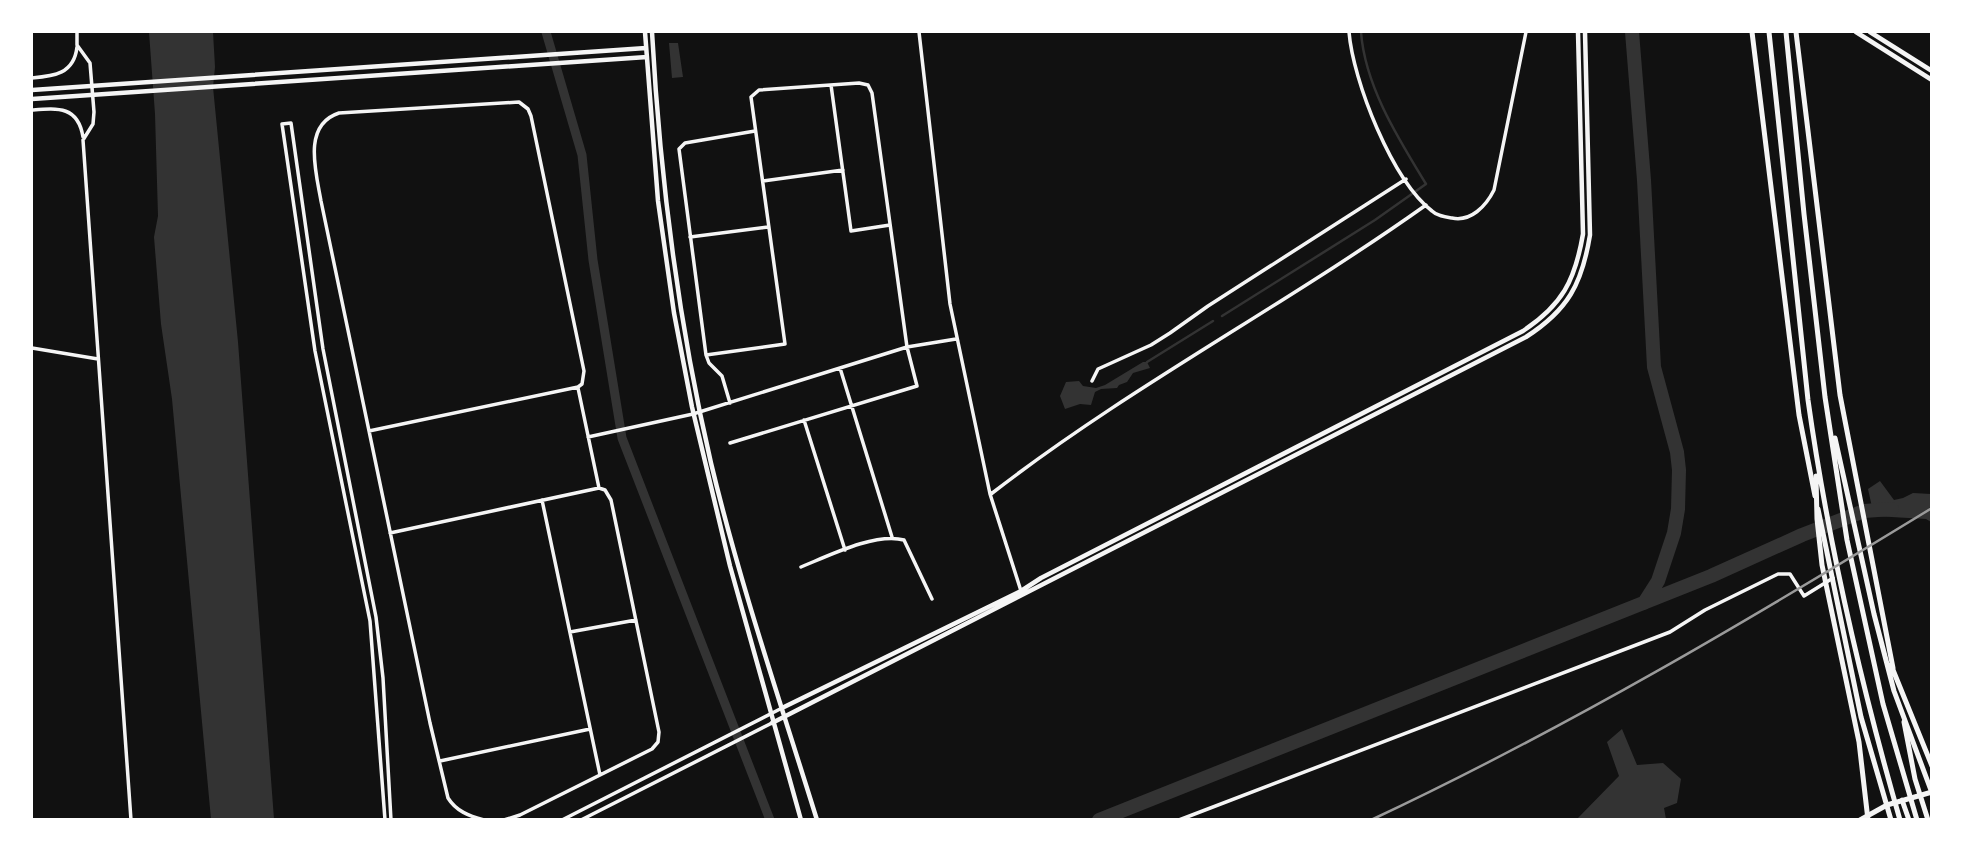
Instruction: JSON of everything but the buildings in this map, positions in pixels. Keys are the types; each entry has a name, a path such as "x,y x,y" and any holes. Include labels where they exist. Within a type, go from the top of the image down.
{"main road":[{"path":"1752,32 1799,415 1861,717 1891,820"},
{"path":"1769,32 1815,455 1832,550 1868,709 1900,820"},
{"path":"1786,32 1825,397 1853,568 1883,704 1917,820"},
{"path":"1796,32 1840,395 1914,779 1928,820"},
{"path":"1825,397 1894,691 1931,792 1887,805 1864,820"},
{"path":"1815,455 1822,565 1859,742 1864,781 1864,820"},
{"path":"1874,614 1910,716 1931,766"},
{"path":"1902,800 1909,820"}],"street":[{"path":"32,78 55,76 67,70 76,55 76,32"},
{"path":"645,32 664,246 693,414 720,529 801,820"},
{"path":"652,32 667,212 681,312 700,412 737,564 817,820"},
{"path":"919,32 950,304 990,495 1021,591"},
{"path":"1349,32 1360,85 1390,155 1426,205 1439,215 1458,220 1475,214 1494,191 1526,32"},
{"path":"562,820 1021,591 1041,578 1540,320 1569,286 1579,261 1583,234 1578,32"},
{"path":"581,820 1545,325 1575,290 1586,263 1590,235 1585,32"},
{"path":"1856,32 1931,80"},
{"path":"1870,32 1931,71"},
{"path":"78,45 90,63 94,112 93,124 83,140"},
{"path":"32,90 646,48 653,52"},
{"path":"32,99 569,63 646,57 653,52"},
{"path":"706,355 785,344 751,101 756,91 864,84 870,89 907,346 917,386 730,443"},
{"path":"831,85 852,231 890,225"},
{"path":"369,431 582,384 584,371 528,109 523,104 513,101 339,113 326,119 321,125 314,145 321,201 390,533 430,723 449,801 466,814 484,820"},
{"path":"32,110 66,111 77,120 83,140 131,820"},
{"path":"385,820 370,621 315,351 282,124 290,123 323,349 376,617 383,678 391,820"},
{"path":"730,403 720,372 709,363 706,355 678,153 680,146 685,143 755,131"},
{"path":"762,181 843,170"},
{"path":"1092,380 1098,369 1161,339 1406,179"},
{"path":"990,495 1060,443 1244,322 1375,241 1426,205"},
{"path":"690,237 769,226"},
{"path":"588,437 693,414 907,346 957,339"},
{"path":"32,348 99,359"},
{"path":"841,368 892,537"},
{"path":"578,387 599,488"},
{"path":"804,420 845,550"},
{"path":"390,533 599,488 604,490 611,500 659,732 658,743 652,749 520,815 504,820"},
{"path":"542,500 600,775"},
{"path":"801,567 845,550 892,537 904,540 932,600"},
{"path":"1179,820 1670,632 1705,610 1778,575 1790,575 1804,596 1833,578"},
{"path":"570,632 636,620"},
{"path":"440,761 590,729"}],"shaded area":[{"path":"149,32 213,32 213,87 238,342 274,819 211,819 172,399 161,324 154,237 158,216"},
{"path":"669,43 678,43 683,77 672,78"},
{"path":"1147,362 1150,368 1133,373 1127,382 1117,388 1095,392 1091,405 1080,404 1065,409 1060,396 1066,382 1079,381 1083,386 1096,388"},
{"path":"1880,481 1894,500 1913,493 1931,494 1931,522 1926,519 1874,516 1868,489"},
{"path":"1622,729 1637,765 1663,763 1681,779 1677,803 1664,808 1666,819 1577,819 1619,776 1607,742"}],"waterway":[{"path":"546,32 582,155 593,260 622,438 770,820"},
{"path":"1222,316 1375,220 1426,184 1384,111 1369,72 1361,32"},
{"path":"1632,32 1644,180 1654,367 1677,452 1679,470 1674,533 1658,581 1644,603"},
{"path":"1147,362 1213,321"},
{"path":"1099,820 1711,576 1802,535 1864,511 1892,509"}],"railway":[{"path":"1371,820 1586,711 1932,508"}]}
